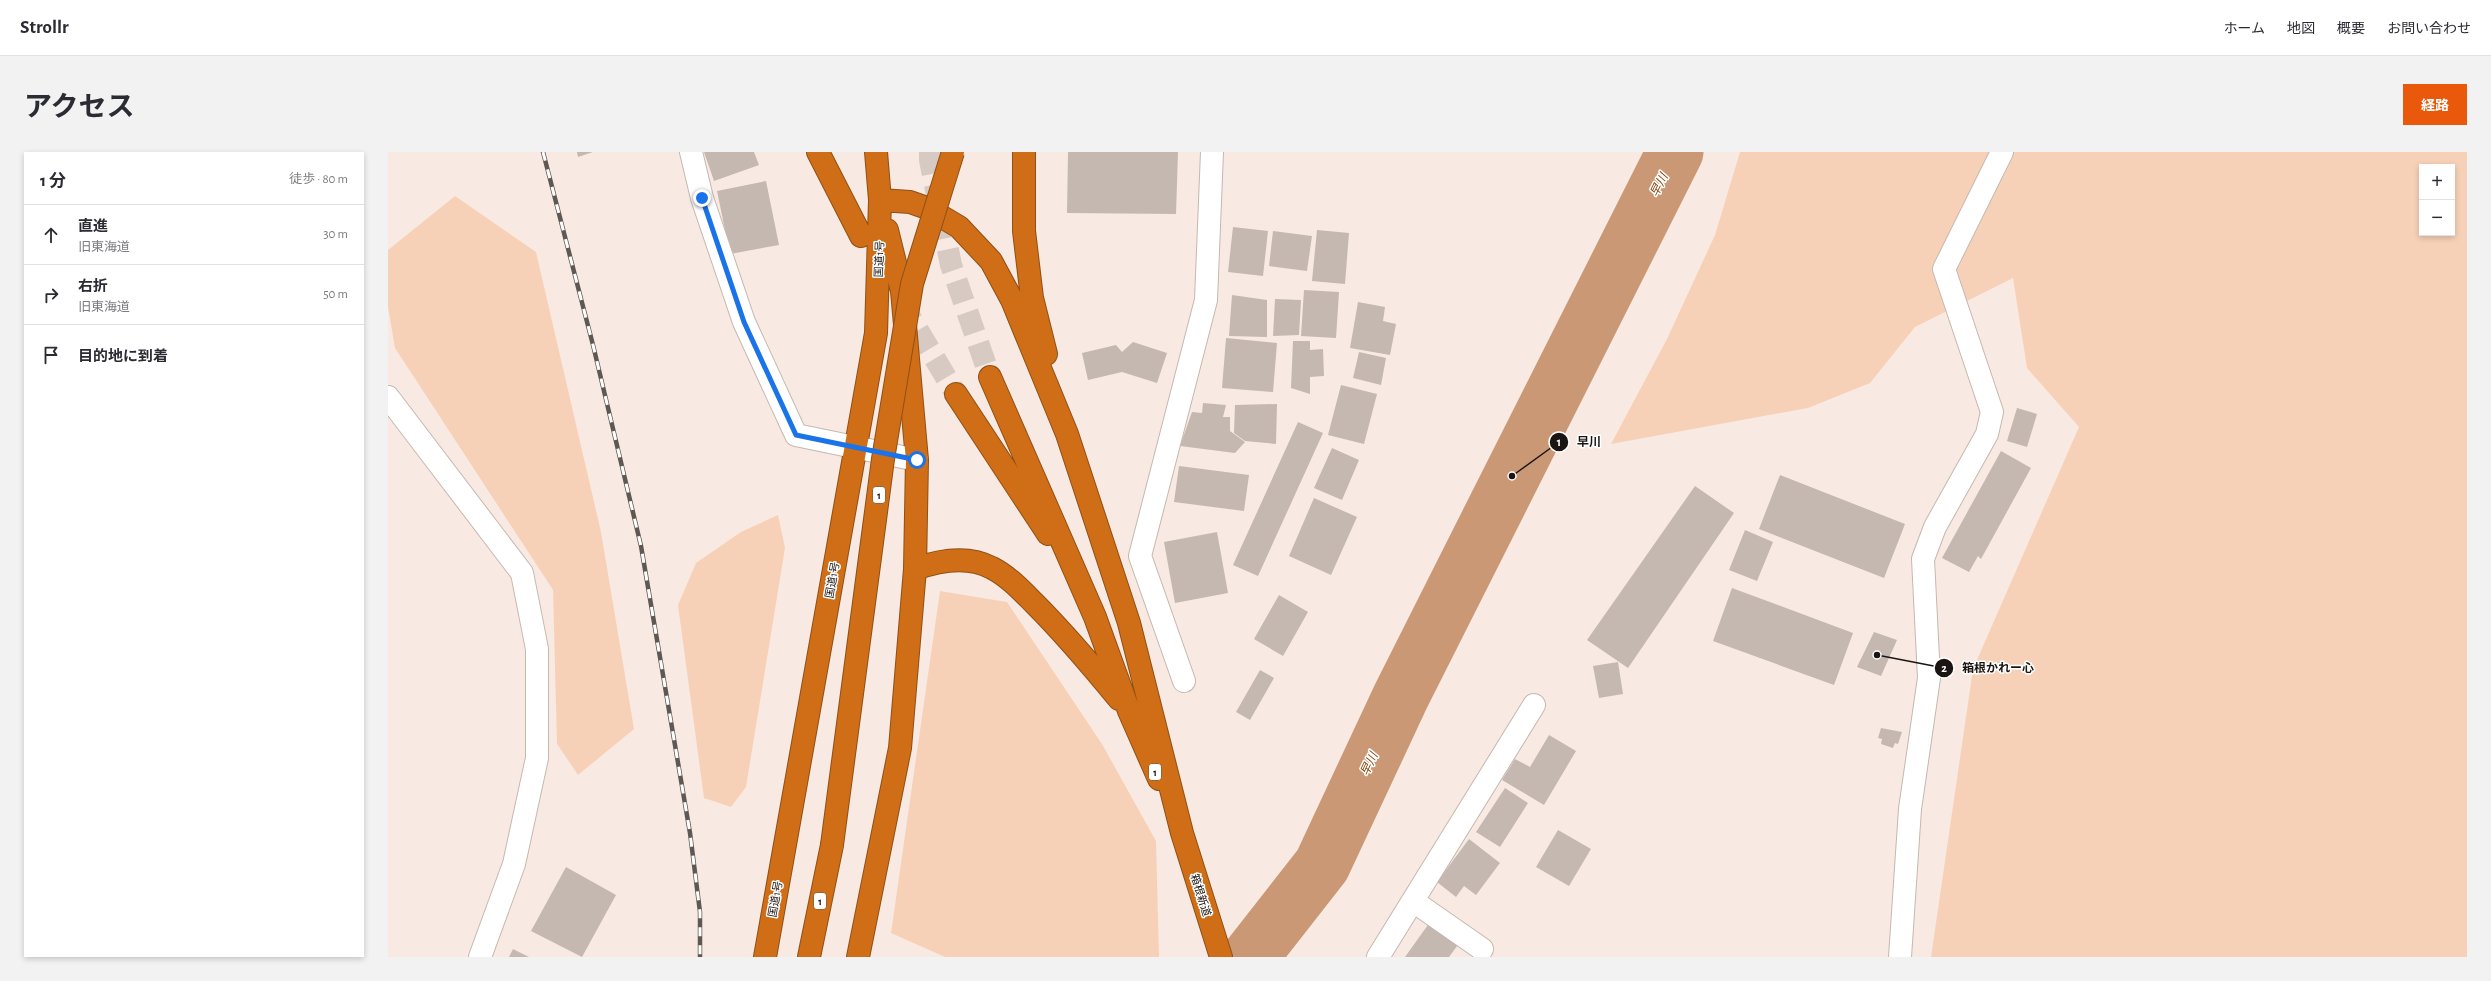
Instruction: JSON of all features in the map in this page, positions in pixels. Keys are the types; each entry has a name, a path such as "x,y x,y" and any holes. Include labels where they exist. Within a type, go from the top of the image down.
{"highway":[{"path":"818,152 861,236"},
{"name":"国道1号","path":"765,957 876,334 880,200 876,152"},
{"name":"1","path":"808,957 832,844 883,459 912,284 953,152"},
{"name":"1","path":"1024,152 1024,231 1032,298 1067,434 1129,623 1182,833"},
{"name":"国道1号","path":"858,957 900,748 916,569 917,460 902,291 880,200"},
{"name":"1","path":"880,200 910,202 927,208 958,227 992,261 1012,300 1067,434"},
{"name":"1","path":"990,376 1095,617 1129,711 1182,833"},
{"name":"1","path":"956,394 1017,490 1073,569"},
{"name":"1","path":"916,569 937,561 962,560 992,568 1018,587 1069,638 1129,711"},
{"name":"箱根新道","path":"1182,833 1221,957"}],"street":[{"path":"692,152 702,198 744,322 796,435 917,460"},
{"path":"1184,681 1140,556 1206,300 1212,152"},
{"path":"1900,957 1910,809 1929,678 1923,559 1935,527 1987,434 1992,412 1944,269 2002,152"},
{"path":"388,397 522,573 537,649 537,758 514,864 480,957"},
{"path":"1378,957 1534,705"},
{"path":"1413,900 1482,949"}],"shaded area":[{"path":"1740,152 2467,152 2467,957 1931,957 1973,669 2079,427 2027,368 2013,278 1915,327 1870,383 1808,408 1611,444 1667,339 1715,235"},
{"path":"455,196 536,252 601,532 634,729 578,775 557,744 553,590 395,348 388,307 388,250"},
{"path":"778,515 785,548 746,787 731,807 704,798 678,605 696,563 741,532"},
{"path":"940,591 1007,602 1102,744 1156,841 1159,957 945,957 891,933"}],"building":[{"path":"577,152 593,152 578,157"},
{"path":"704,152 754,152 759,165 714,181"},
{"path":"1068,152 1178,152 1176,214 1067,213"},
{"path":"766,181 779,245 730,254 717,191"},
{"path":"1233,227 1268,231 1263,276 1228,272"},
{"path":"1317,230 1349,233 1345,284 1312,281"},
{"path":"1273,231 1312,236 1307,271 1269,266"},
{"path":"1304,290 1339,292 1336,338 1301,336"},
{"path":"1232,295 1267,300 1267,337 1229,336"},
{"path":"1275,299 1301,300 1299,335 1273,336"},
{"path":"1358,302 1385,307 1383,321 1396,324 1390,355 1350,348"},
{"path":"1226,338 1277,343 1273,392 1222,388"},
{"path":"1293,341 1310,341 1310,350 1323,349 1324,376 1310,377 1310,394 1291,388"},
{"path":"1133,342 1167,353 1157,383 1122,372 1088,380 1082,353 1116,345 1122,352"},
{"path":"1359,352 1386,358 1381,385 1353,378"},
{"path":"1341,385 1377,394 1364,444 1328,435"},
{"path":"1203,403 1226,405 1223,417 1230,417 1230,431 1245,442 1235,453 1180,446 1192,412 1202,413"},
{"path":"1277,404 1276,444 1245,441 1234,433 1235,405"},
{"path":"2017,408 2037,414 2027,447 2007,441"},
{"path":"1298,422 1323,433 1258,576 1233,565"},
{"path":"1332,448 1359,460 1342,500 1314,488"},
{"path":"2001,451 2031,468 1981,559 1978,556 1969,572 1942,558"},
{"path":"1179,466 1249,475 1244,511 1174,502"},
{"path":"1780,475 1905,524 1884,578 1759,529"},
{"path":"1695,486 1734,513 1628,668 1587,640"},
{"path":"1314,498 1357,517 1331,575 1289,556"},
{"path":"1745,530 1773,542 1757,581 1729,570"},
{"path":"1217,532 1228,593 1175,603 1164,542"},
{"path":"1732,588 1853,633 1834,685 1713,641"},
{"path":"1279,595 1308,612 1283,656 1254,639"},
{"path":"1874,632 1897,640 1881,676 1857,667"},
{"path":"1618,662 1623,694 1599,698 1593,666"},
{"path":"1260,670 1274,678 1250,720 1236,712"},
{"path":"1881,728 1902,732 1898,744 1895,743 1893,748 1881,744 1882,739 1878,738"},
{"path":"1549,735 1576,751 1544,805 1502,780 1515,759 1530,767"},
{"path":"1505,788 1528,803 1500,847 1476,832"},
{"path":"1558,830 1591,849 1569,886 1536,867"},
{"path":"1469,839 1500,863 1476,895 1464,886 1456,897 1437,882"},
{"path":"566,867 616,895 582,957 531,931"},
{"path":"1430,922 1460,942 1449,957 1405,957"},
{"path":"513,949 529,957 509,957"}],"waterway":[{"name":"早川","path":"1250,957 1322,865 1401,696 1675,152"}],"tunnel":[{"path":"930,152 930,160 951,265 990,377"},
{"path":"901,302 956,394"}],"railway":[{"path":"543,152 593,345 641,546 690,833 700,912 700,957"}],"place":[{"name":"早川","path":"1512,476"},
{"name":"箱根かれー心","path":"1877,655"}],"route":[{"path":"702,198 744,322 796,435 917,460"}]}
